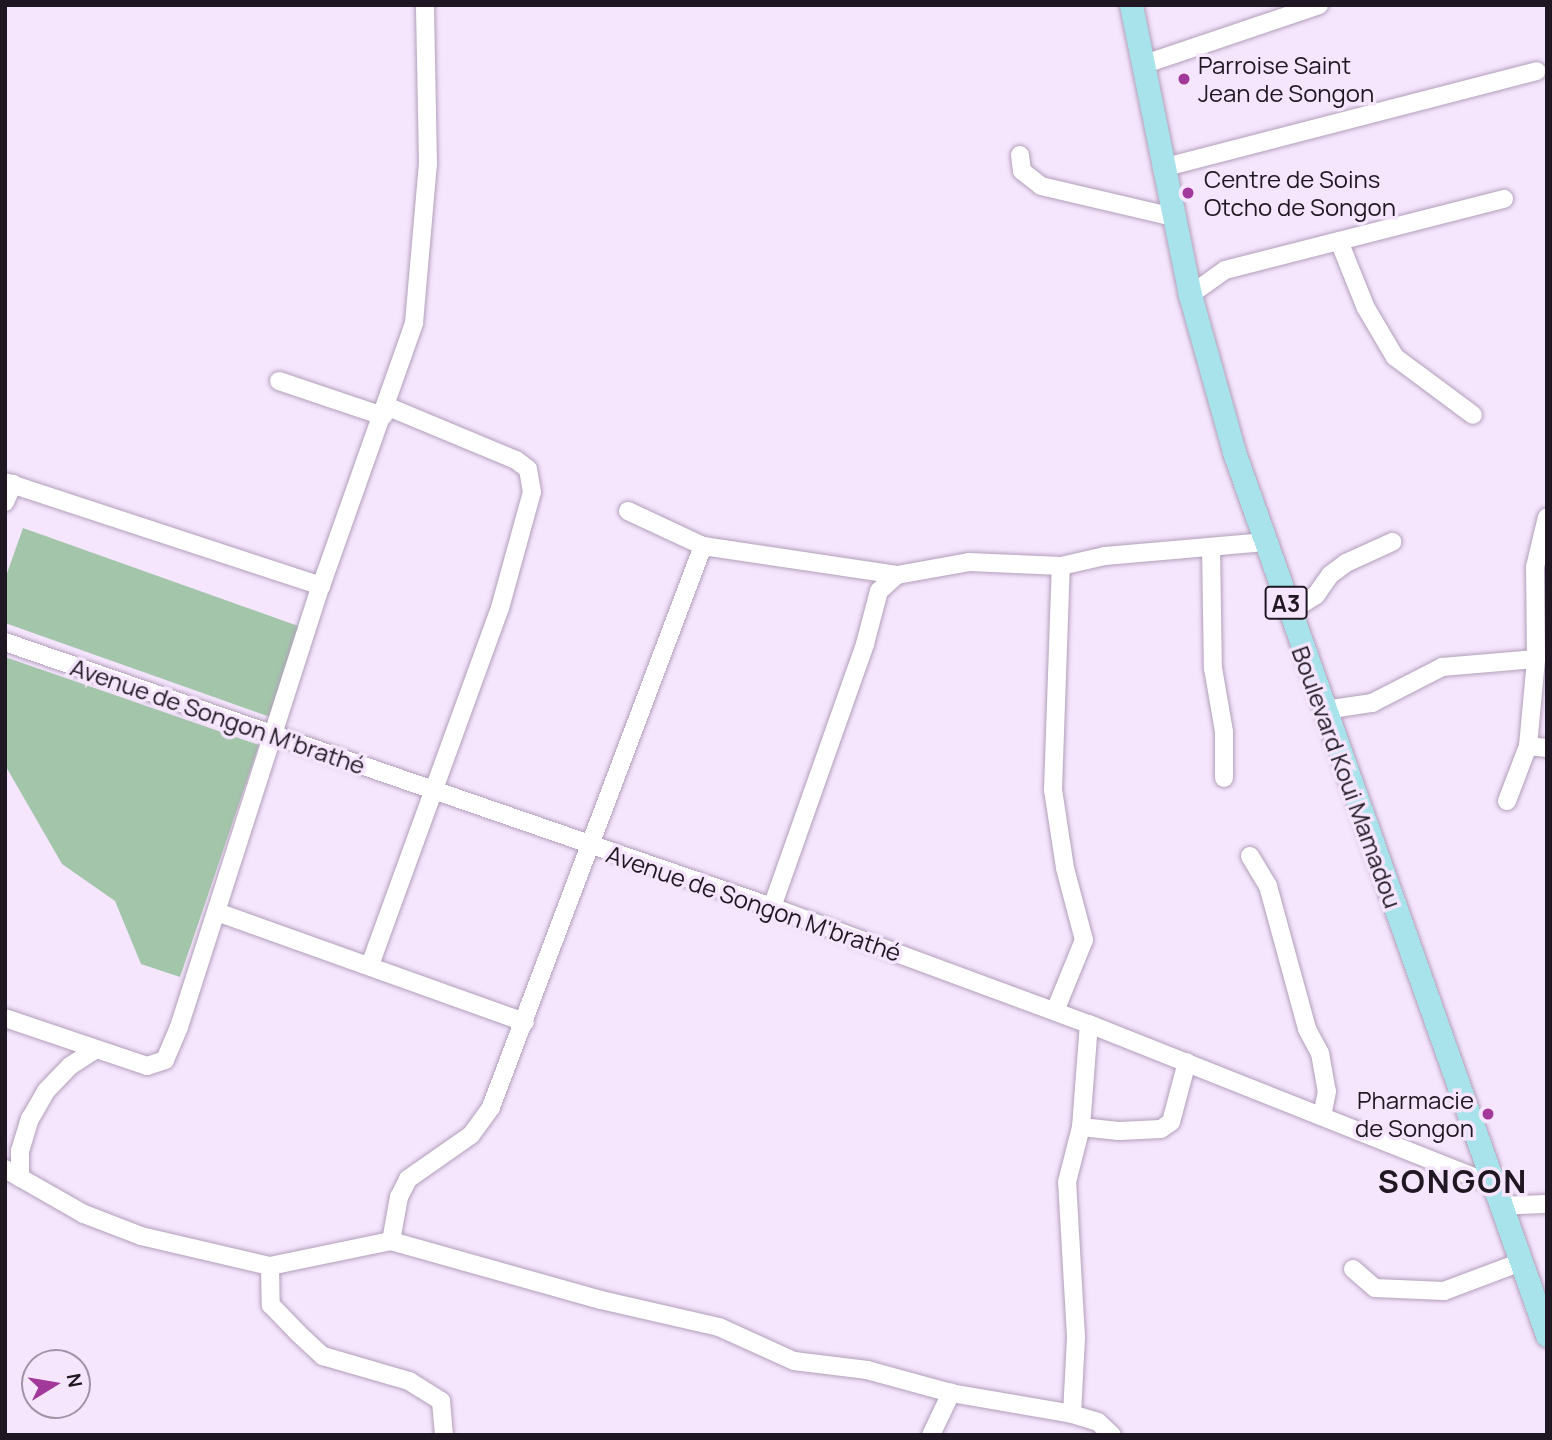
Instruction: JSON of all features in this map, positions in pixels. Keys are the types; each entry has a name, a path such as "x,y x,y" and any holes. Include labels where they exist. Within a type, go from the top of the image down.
{"main road":[{"name":"Boulevard Koui Mamadou","path":"1130,5 1190,295 1234,452 1547,1335"}],"street":[{"path":"5,1018 147,1066 165,1060 217,912 321,586 404,360 420,280 428,163 425,5"},
{"path":"1142,65 1319,5"},
{"path":"1162,168 1537,71"},
{"path":"1020,155 1022,171 1041,186 1173,217"},
{"path":"1190,295 1224,270 1504,199"},
{"path":"1339,241 1366,308 1395,357 1473,415"},
{"path":"279,381 384,411 501,452 528,469 533,478 503,599 370,965"},
{"path":"5,502 9,483 198,543 321,586"},
{"path":"628,511 703,545 897,575 969,562 1061,566 1105,556 1265,542"},
{"path":"1507,801 1528,746 1539,666 1535,567 1547,517"},
{"path":"1289,611 1316,595 1330,575 1346,563 1392,542"},
{"path":"391,1241 399,1197 408,1179 482,1123 593,846 703,545"},
{"path":"1210,547 1213,668 1224,732 1224,778"},
{"path":"1055,1011 1084,940 1065,868 1053,790 1061,566"},
{"path":"772,907 865,644 879,591 897,575"},
{"name":"Avenue de Songon M'brathé","path":"5,642 772,907 1055,1011 1322,1116 1497,1195"},
{"path":"1325,710 1373,703 1442,667 1539,666"},
{"path":"1528,746 1547,748"},
{"path":"1251,856 1268,886 1307,1030 1320,1052 1327,1091 1322,1116"},
{"path":"217,912 525,1021"},
{"path":"1072,1414 1076,1337 1067,1182 1081,1127 1089,1024"},
{"path":"95,1050 70,1066 40,1101 13,1173 84,1214 141,1236 270,1266 391,1241 601,1300 719,1327 794,1361 867,1370 951,1393 1072,1414 1098,1422 1112,1435"},
{"path":"1081,1127 1161,1129 1171,1122 1187,1062"},
{"path":"1497,1195 1547,1204"},
{"path":"1353,1269 1375,1288 1444,1290 1521,1262"},
{"path":"270,1266 271,1304 299,1334 323,1356 409,1381 441,1401 444,1435"},
{"path":"931,1435 951,1393"}],"green space":[{"path":"23,528 301,627 270,717 5,623 5,579"},
{"path":"5,657 259,745 180,977 141,964 115,901 62,864 5,765"}],"place":[{"name":"Parroise Saint Jean de Songon","path":"1184,79"},
{"name":"Centre de Soins Otcho de Songon","path":"1188,193"},
{"name":"Pharmacie de Songon","path":"1488,1114"}],"district":[{"name":"SONGON","path":"1453,1181"}]}
